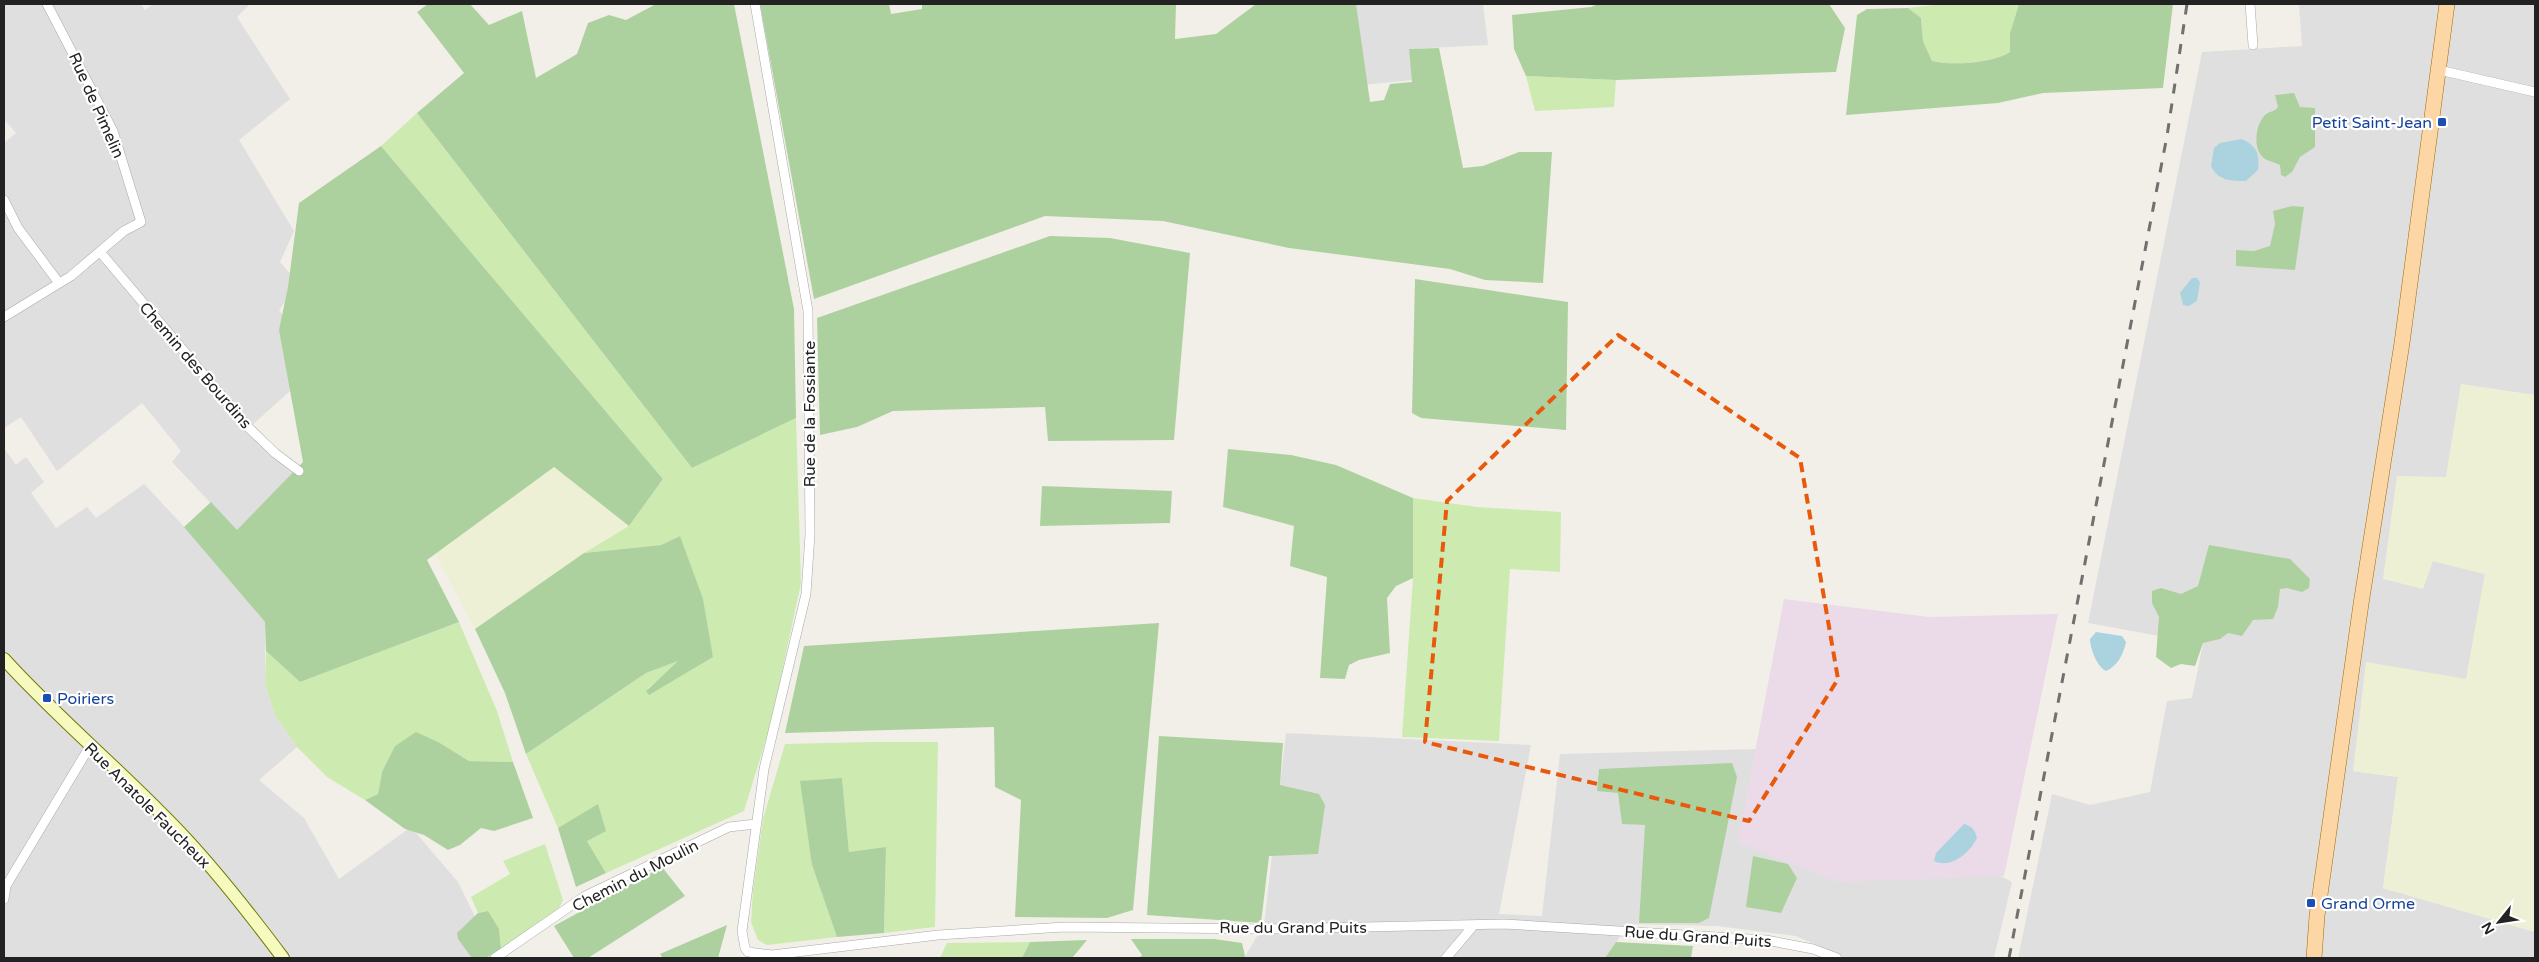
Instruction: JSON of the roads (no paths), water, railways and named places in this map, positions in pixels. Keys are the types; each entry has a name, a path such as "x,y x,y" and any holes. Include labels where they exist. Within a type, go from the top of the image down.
{"main road":[{"path":"2314,958 2317,916 2359,614 2402,343 2447,4"},
{"name":"Rue Anatole Faucheux","path":"4,659 35,693 187,840 234,894 283,958"}],"street":[{"name":"Rue de Pimelin","path":"4,317 59,283 101,252 124,231 141,222 113,131 47,4"},
{"name":"Rue de la Fossiante","path":"755,4 808,311 810,534 806,594 764,769 756,824"},
{"path":"2250,4 2253,45"},
{"path":"2439,70 2535,92"},
{"path":"4,200 18,228 59,283"},
{"name":"Chemin des Bourdins","path":"101,252 249,428 275,453 299,471"},
{"path":"4,899 5,885 90,746"},
{"name":"Rue du Grand Puits","path":"756,824 742,931 747,955 772,955 938,935 1065,927 1265,929 1536,925 1766,940 1813,949 1837,958"},
{"name":"Chemin du Moulin","path":"495,958 585,896 730,827 756,824"},
{"path":"1446,958 1474,925"}],"water":[{"path":"2242,139 2256,151 2258,155 2258,170 2246,181 2230,180 2217,175 2211,166 2214,148 2220,143"},
{"path":"2192,278 2197,278 2200,282 2197,301 2189,306 2183,305 2180,293"},
{"path":"2096,632 2122,636 2126,642 2124,651 2119,659 2106,671 2097,661 2091,647 2090,639"},
{"path":"1964,824 1973,829 1975,833 1977,838 1974,844 1959,859 1946,863 1934,861 1936,853"}],"railway":[{"path":"2009,958 2167,136 2187,4"}],"place":[{"name":"Petit Saint-Jean","path":"2442,122"},
{"name":"Poiriers","path":"47,698"},
{"name":"Grand Orme","path":"2311,903"}]}
